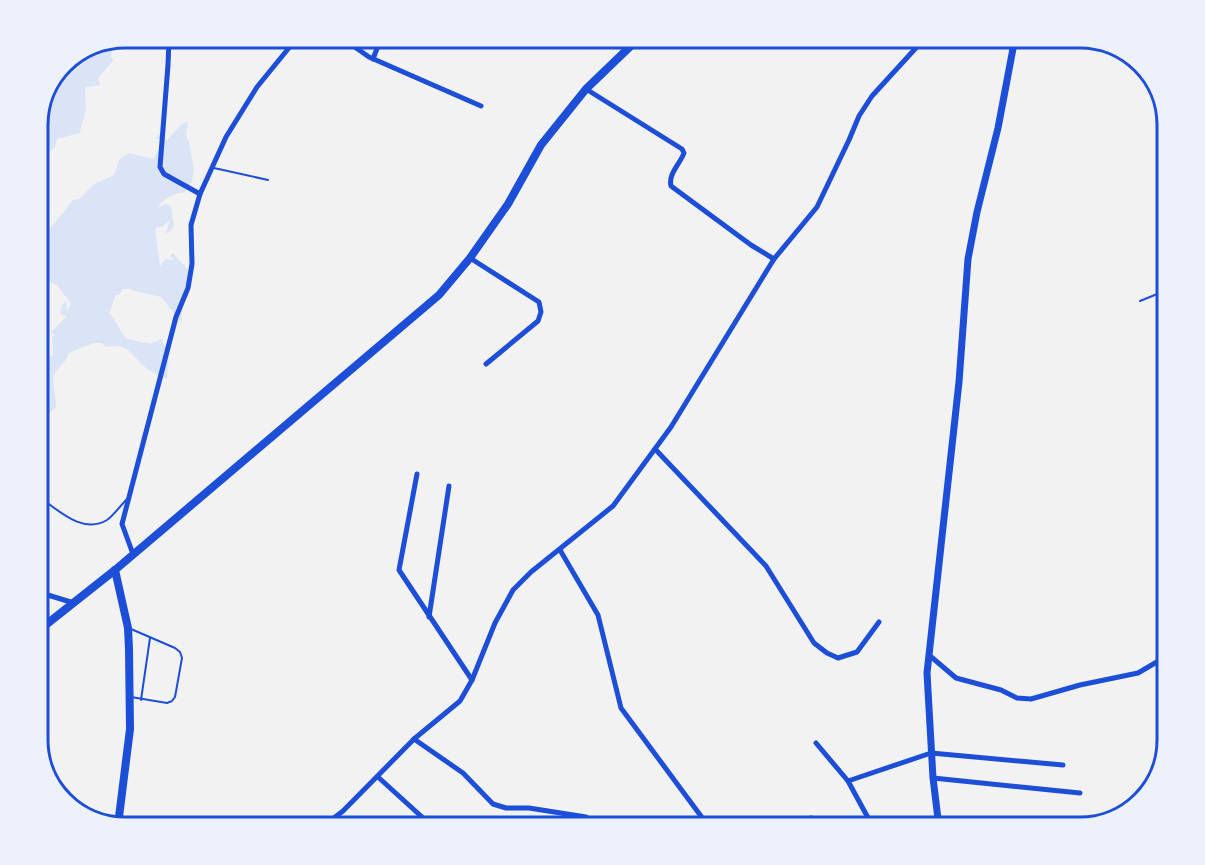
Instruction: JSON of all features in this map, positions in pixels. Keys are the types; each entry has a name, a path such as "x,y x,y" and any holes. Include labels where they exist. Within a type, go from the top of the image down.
{"main road":[{"path":"48,623 115,570 439,295 470,258 508,204 541,145 586,89 629,48"},
{"path":"115,570 128,628 130,697 130,729 119,817"}],"street":[{"path":"169,48 159,166 164,174 200,194"},
{"path":"133,554 122,524 176,317 188,288 192,264 192,225 200,194 225,137 257,87 289,48"},
{"path":"357,48 374,59 481,106"},
{"path":"374,59 378,48"},
{"path":"336,817 414,739 460,701 472,680 495,623 513,590 531,572 613,506 671,427 774,259 817,207 859,116 872,96 916,48"},
{"path":"938,817 931,753 927,673 959,382 968,259 1014,48"},
{"path":"586,89 682,149 684,153 673,173 671,186 751,245 774,259"},
{"path":"470,258 539,302 541,312 538,321 486,364"},
{"path":"655,449 766,566 814,643 838,658 857,652 879,622"},
{"path":"417,474 399,570 472,680"},
{"path":"429,617 449,486"},
{"path":"560,550 598,615 621,708 701,817"},
{"path":"48,595 74,603"},
{"path":"929,655 956,678 1001,690 1017,698 1030,699 1080,685 1138,673 1157,662"},
{"path":"414,739 463,773 493,804 506,808 529,808 586,817"},
{"path":"816,743 848,781 867,817"},
{"path":"848,781 931,753 1063,765"},
{"path":"378,777 421,817"},
{"path":"933,778 1080,793"}],"lane":[{"path":"212,167 268,180"},
{"path":"1140,301 1157,294"},
{"path":"48,503 75,522 92,525 107,520 129,497"},
{"path":"128,628 175,648 180,652 182,658 175,697 172,701 167,703 130,697"},
{"path":"141,700 150,638"}],"shaded area":[{"path":"112,50 113,61 98,78 100,85 86,87 86,110 80,133 57,139 55,148 48,152 48,120 56,91 74,67 86,58"},
{"path":"188,121 186,135 194,169 192,181 185,192 166,199 158,208 165,204 171,206 174,227 165,235 170,220 162,227 155,228 160,266 165,259 174,260 170,256 173,253 188,270 190,279 183,294 182,323 161,297 130,289 123,289 119,295 116,295 109,314 125,338 150,344 161,339 169,353 167,379 146,368 125,348 106,347 101,343 94,343 69,353 55,373 53,380 56,407 48,414 48,358 53,355 52,338 54,334 51,332 67,316 60,314 62,305 66,301 67,311 71,304 57,285 48,282 48,227 50,229 73,200 79,199 94,184 114,175 119,160 129,153 154,159 163,140 155,138 161,134 166,141 182,124"}]}
